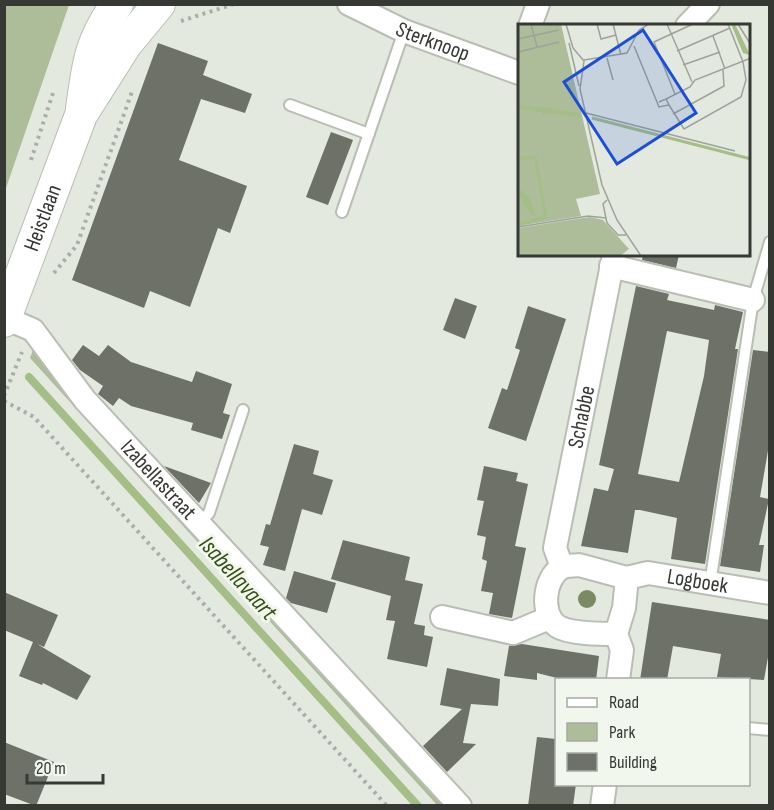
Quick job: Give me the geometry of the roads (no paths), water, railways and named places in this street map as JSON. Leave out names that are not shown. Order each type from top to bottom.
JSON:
[{"type":"main road","name":"Heistlaan","points":[[14,322],[81,115],[90,53],[103,24],[117,4]]},
{"type":"main road","name":"Heistlaan","points":[[81,115],[126,44],[166,14]]},
{"type":"street","name":"Sterknoop","points":[[349,4],[404,31],[517,66]]},
{"type":"street","points":[[531,24],[538,4]]},
{"type":"street","points":[[689,24],[708,4]]},
{"type":"street","name":"Schabbe","points":[[562,567],[555,548],[613,261],[753,300]]},
{"type":"street","name":"Izabellastraat","points":[[14,322],[60,363],[85,400],[460,806]]},
{"type":"street","points":[[616,634],[597,635],[558,627],[549,618],[545,604],[552,577],[562,567],[579,565],[627,578],[624,608],[616,634],[622,650],[618,678]]},
{"type":"street","name":"Logboek","points":[[627,578],[648,573],[770,593]]},
{"type":"street","points":[[441,617],[513,633],[549,618]]},
{"type":"street","points":[[602,806],[605,786]]},
{"type":"lane","points":[[342,212],[404,31]]},
{"type":"lane","points":[[290,105],[369,134]]},
{"type":"lane","points":[[710,584],[753,300],[770,242]]},
{"type":"lane","points":[[199,523],[210,513],[243,410]]},
{"type":"lane","points":[[750,728],[770,730]]},
{"type":"waterway","name":"Isabellavaart","points":[[29,377],[418,806]]}]
